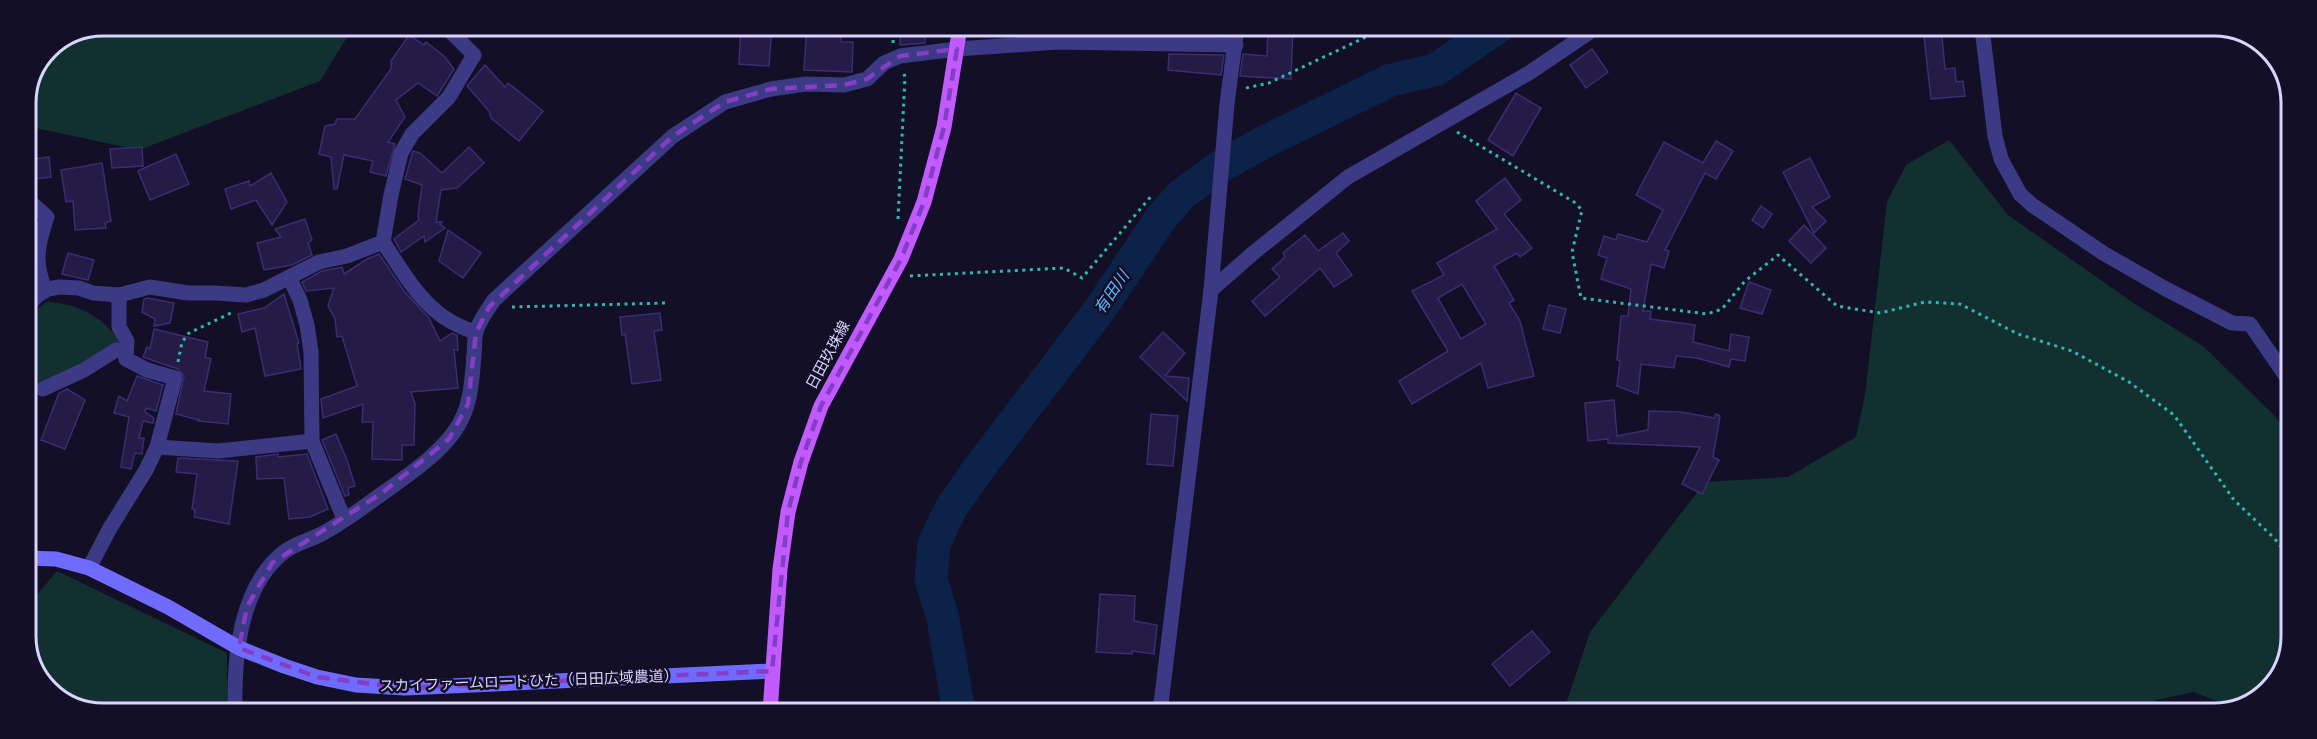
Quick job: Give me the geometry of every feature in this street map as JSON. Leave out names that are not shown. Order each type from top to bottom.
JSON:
[{"type":"main road","name":"日田玖珠線","points":[[770,703],[788,512],[801,462],[821,406],[890,278],[924,202],[944,127],[959,36]]},
{"type":"street","points":[[455,36],[474,55],[448,97],[412,134],[401,153],[383,242],[408,280],[427,303],[448,320],[476,333]]},
{"type":"street","points":[[1161,703],[1211,290],[1228,97],[1236,36]]},
{"type":"street","points":[[1211,290],[1251,254],[1348,177],[1529,74],[1584,36]]},
{"type":"street","points":[[1983,36],[1995,136],[2001,159],[2020,194],[2032,205],[2103,253],[2164,288],[2232,323],[2250,324],[2281,369]]},
{"type":"street","points":[[235,703],[234,681],[247,607],[259,581],[272,563],[286,550],[303,540],[324,533],[417,469],[448,439],[462,422],[468,404],[476,333],[494,300],[673,136],[704,114],[725,102],[771,89],[806,84],[844,85],[867,79],[884,63],[898,57],[957,49],[1058,42],[1236,45]]},
{"type":"street","points":[[36,207],[47,217],[40,238],[37,269],[45,290]]},
{"type":"street","points":[[36,297],[45,290],[59,287],[119,295],[150,287],[188,293],[215,292],[246,295],[264,290],[319,262],[347,256],[383,242]]},
{"type":"street","points":[[289,277],[300,300],[311,352],[312,441],[344,519]]},
{"type":"street","points":[[89,568],[157,447],[175,378],[147,370],[126,358],[127,341],[119,327],[119,295]]},
{"type":"street","points":[[42,389],[84,370],[116,350],[126,351]]},
{"type":"street","points":[[157,447],[218,451],[254,449],[312,441]]},
{"type":"street","name":"スカイファームロードひた（日田広域農道）","points":[[36,558],[56,559],[89,568],[168,607],[239,648],[318,677],[356,685],[405,688],[772,672]]},
{"type":"path","points":[[1228,97],[1269,83],[1368,36]]},
{"type":"path","points":[[898,57],[905,77],[898,220],[907,242]]},
{"type":"path","points":[[1443,123],[1574,202],[1582,210],[1572,252],[1581,298],[1707,314],[1722,309],[1745,281],[1778,255],[1838,306],[1880,313],[1925,302],[1960,304],[2018,334],[2072,351],[2129,382],[2174,416],[2234,500],[2281,546]]},
{"type":"path","points":[[890,278],[1064,268],[1082,278],[1153,194]]},
{"type":"path","points":[[175,378],[182,342],[189,333],[237,310],[246,295]]},
{"type":"path","points":[[489,307],[666,303]]},
{"type":"highlighted area","points":[[957,49],[944,127],[924,202],[901,259],[821,406],[801,462],[788,512],[772,671],[405,688],[317,677],[239,648],[247,607],[272,563],[382,493],[449,439],[468,404],[476,333],[489,307],[673,136],[725,102],[771,89],[844,85],[867,79],[900,56]]},
{"type":"green space","points":[[103,36],[348,36],[320,81],[139,150],[36,128],[37,90],[41,77],[47,66],[66,47],[90,37]]},
{"type":"green space","points":[[1949,140],[2008,215],[2135,304],[2203,346],[2274,415],[2281,425],[2281,636],[2279,654],[2270,673],[2255,689],[2244,696],[2221,702],[2194,692],[2156,700],[2156,703],[1566,703],[1590,632],[1705,482],[1788,477],[1856,437],[1865,395],[1887,202],[1906,165]]},
{"type":"green space","points":[[46,302],[78,308],[98,319],[119,342],[82,366],[36,389],[36,310]]},
{"type":"green space","points":[[57,571],[227,653],[227,703],[103,703],[85,701],[73,696],[53,680],[41,662],[36,641],[36,596]]},
{"type":"building","points":[[410,36],[424,45],[426,42],[444,56],[454,69],[437,96],[418,83],[396,100],[405,117],[388,142],[395,144],[386,176],[370,172],[373,161],[344,155],[337,189],[334,189],[331,157],[319,154],[325,126],[335,124],[337,119],[355,119],[391,69],[391,61]]},
{"type":"building","points":[[740,36],[771,36],[769,66],[739,64]]},
{"type":"building","points":[[806,36],[841,36],[841,42],[853,42],[852,72],[804,70]]},
{"type":"building","points":[[900,36],[925,36],[925,43],[900,45]]},
{"type":"building","points":[[1268,36],[1293,36],[1291,79],[1240,76],[1243,54],[1267,56]]},
{"type":"building","points":[[1942,36],[1945,69],[1955,68],[1956,82],[1963,81],[1965,96],[1931,99],[1924,37]]},
{"type":"building","points":[[1592,49],[1608,72],[1586,88],[1570,65]]},
{"type":"building","points":[[1169,54],[1224,55],[1221,75],[1168,70]]},
{"type":"building","points":[[485,65],[505,87],[508,83],[543,111],[519,141],[491,118],[489,111],[467,86]]},
{"type":"building","points":[[1516,93],[1541,108],[1513,156],[1488,140]]},
{"type":"building","points":[[1716,141],[1733,151],[1716,179],[1705,173],[1665,250],[1669,251],[1664,268],[1651,264],[1643,311],[1651,311],[1650,319],[1695,325],[1693,342],[1729,351],[1731,334],[1749,337],[1745,361],[1731,359],[1729,367],[1697,358],[1676,356],[1674,368],[1641,364],[1638,394],[1617,386],[1621,316],[1628,316],[1631,289],[1601,279],[1607,258],[1598,255],[1604,236],[1616,240],[1618,234],[1647,242],[1663,210],[1636,195],[1664,142],[1703,163]]},
{"type":"building","points":[[142,147],[143,166],[112,168],[110,149]]},
{"type":"building","points":[[469,147],[484,163],[457,188],[441,190],[436,222],[442,222],[440,224],[445,228],[425,242],[424,236],[401,252],[394,239],[419,220],[422,185],[405,179],[413,151],[420,153],[442,173]]},
{"type":"building","points":[[176,154],[189,184],[150,200],[138,171]]},
{"type":"building","points":[[49,157],[51,177],[36,179],[36,159]]},
{"type":"building","points":[[1810,158],[1830,197],[1812,207],[1826,221],[1814,233],[1783,172]]},
{"type":"building","points":[[102,163],[111,221],[105,223],[106,228],[75,230],[73,201],[66,202],[61,170]]},
{"type":"building","points":[[271,173],[287,202],[272,225],[256,200],[231,209],[225,189],[249,181],[250,186]]},
{"type":"building","points":[[1505,178],[1521,200],[1504,214],[1532,248],[1520,257],[1517,253],[1494,266],[1514,300],[1509,303],[1520,321],[1534,376],[1488,388],[1481,363],[1412,404],[1399,381],[1448,351],[1412,291],[1444,275],[1437,263],[1497,229],[1476,201]],"holes":[[[1462,284],[1486,324],[1461,339],[1438,298]]]},
{"type":"building","points":[[1761,206],[1772,214],[1763,228],[1752,220]]},
{"type":"building","points":[[305,219],[312,240],[308,243],[312,255],[292,265],[264,270],[257,243],[281,237],[275,229]]},
{"type":"building","points":[[1804,225],[1826,248],[1811,263],[1789,241]]},
{"type":"building","points":[[448,230],[481,253],[463,278],[439,261]]},
{"type":"building","points":[[1343,233],[1349,241],[1336,253],[1352,275],[1334,287],[1320,268],[1265,316],[1252,301],[1280,277],[1272,269],[1285,257],[1283,253],[1305,235],[1318,251]]},
{"type":"building","points":[[68,253],[94,260],[88,280],[62,274]]},
{"type":"building","points":[[379,254],[404,291],[429,318],[440,341],[452,333],[457,335],[458,350],[454,350],[458,388],[411,392],[415,404],[414,445],[402,445],[402,460],[372,459],[373,422],[362,422],[363,404],[323,418],[321,399],[357,386],[342,336],[337,337],[335,319],[328,306],[334,288],[306,291],[302,282],[322,271],[342,267],[344,274]]},
{"type":"building","points":[[1749,282],[1771,290],[1762,314],[1740,308]]},
{"type":"building","points":[[284,294],[299,343],[297,344],[301,369],[265,376],[255,328],[242,332],[238,314],[264,308]]},
{"type":"building","points":[[144,299],[174,303],[170,323],[154,326],[155,319],[142,312]]},
{"type":"building","points":[[1549,305],[1566,309],[1560,333],[1543,329]]},
{"type":"building","points":[[660,313],[662,330],[654,331],[661,380],[632,384],[625,334],[622,335],[620,317]]},
{"type":"building","points":[[154,329],[208,342],[205,357],[211,359],[204,391],[231,394],[228,424],[198,421],[176,414],[184,376],[178,369],[143,357],[147,347],[150,349]]},
{"type":"building","points":[[1163,332],[1185,353],[1165,376],[1189,378],[1187,401],[1140,357]]},
{"type":"building","points":[[137,376],[163,385],[156,411],[146,408],[145,412],[154,418],[153,423],[143,421],[139,438],[144,438],[142,454],[135,453],[131,469],[121,467],[129,417],[114,413],[119,396],[127,401]]},
{"type":"building","points":[[67,389],[85,400],[65,449],[41,440],[59,393]]},
{"type":"building","points":[[1614,400],[1617,436],[1648,430],[1649,411],[1681,412],[1714,418],[1716,414],[1720,416],[1713,457],[1719,460],[1702,494],[1682,484],[1700,447],[1608,443],[1608,439],[1588,441],[1585,403]]},
{"type":"building","points":[[1151,414],[1178,416],[1173,466],[1147,464]]},
{"type":"building","points":[[336,434],[355,486],[348,488],[349,495],[345,496],[322,440]]},
{"type":"building","points":[[278,454],[278,457],[307,454],[328,509],[310,517],[289,519],[284,478],[257,479],[256,457]]},
{"type":"building","points":[[178,458],[238,461],[229,524],[194,517],[195,510],[192,509],[197,474],[176,472]]},
{"type":"building","points":[[1100,594],[1135,596],[1134,621],[1157,625],[1154,654],[1132,651],[1132,654],[1096,652]]},
{"type":"building","points":[[1532,631],[1550,652],[1510,686],[1492,664]]},
{"type":"waterway","name":"有田川","points":[[957,703],[943,619],[931,579],[934,544],[951,508],[1098,312],[1161,218],[1181,195],[1221,166],[1266,141],[1391,80],[1435,70],[1485,36]]}]
